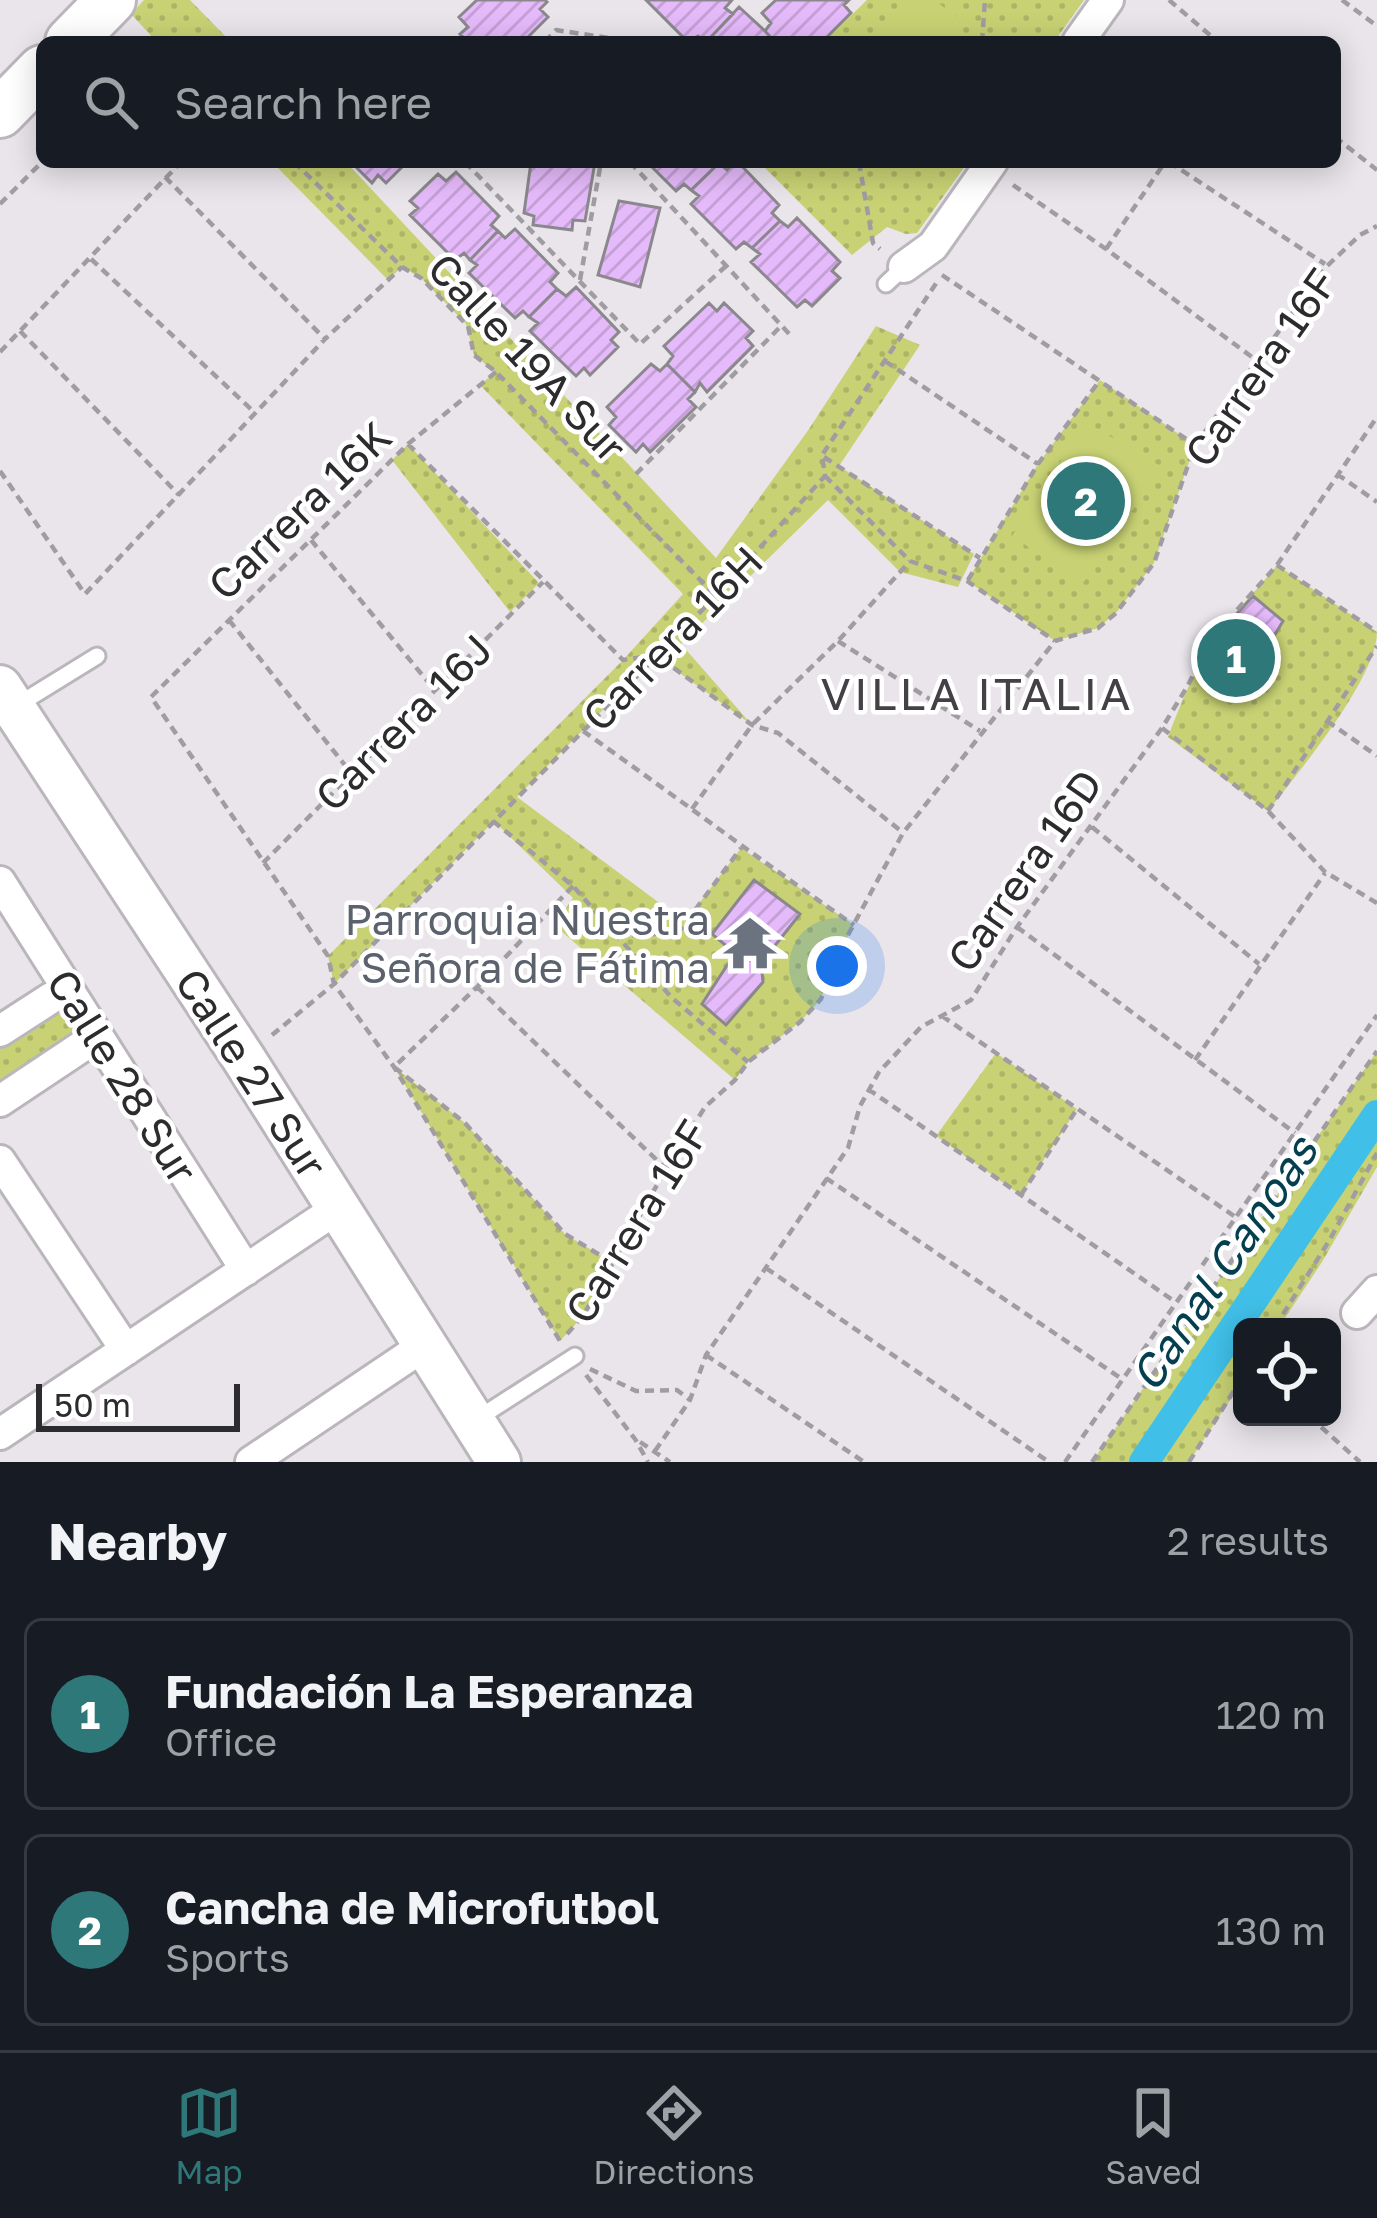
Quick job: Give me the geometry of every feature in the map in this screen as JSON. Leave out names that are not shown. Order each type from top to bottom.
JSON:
[{"type":"main road","points":[[76,36],[111,0]]},
{"type":"main road","points":[[0,113],[36,76]]},
{"type":"street","points":[[1082,36],[1108,0]]},
{"type":"street","points":[[895,276],[1006,172]]},
{"type":"street","name":"Calle 27 Sur","points":[[6,697],[244,1059],[499,1462]]},
{"type":"street","name":"Calle 28 Sur","points":[[0,882],[246,1270]]},
{"type":"street","points":[[0,1031],[51,998]]},
{"type":"street","points":[[0,1102],[84,1045]]},
{"type":"street","points":[[0,1161],[126,1350]]},
{"type":"street","points":[[0,1434],[338,1208]]},
{"type":"street","points":[[251,1462],[425,1345]]},
{"type":"lane","points":[[6,697],[97,656]]},
{"type":"lane","points":[[473,1421],[577,1360]]},
{"type":"path","points":[[982,36],[985,0]]},
{"type":"path","points":[[1169,0],[1211,36]]},
{"type":"path","points":[[1342,0],[1377,26]]},
{"type":"path","points":[[550,36],[556,30],[596,36]]},
{"type":"path","points":[[1341,141],[1377,170]]},
{"type":"path","points":[[0,204],[36,168]]},
{"type":"path","points":[[0,352],[175,168]]},
{"type":"path","name":"Calle 19A Sur","points":[[300,168],[466,324],[474,355],[716,596]]},
{"type":"path","points":[[471,168],[640,344],[727,266]]},
{"type":"path","points":[[580,282],[601,168]]},
{"type":"path","points":[[636,168],[794,338]]},
{"type":"path","points":[[860,168],[873,243],[895,276]]},
{"type":"path","points":[[1106,249],[1163,168]]},
{"type":"path","points":[[1176,168],[1327,266]]},
{"type":"path","points":[[1006,172],[1256,360]]},
{"type":"path","points":[[165,177],[325,339]]},
{"type":"path","name":"Carrera 16F","points":[[394,1067],[560,1341],[584,1316],[705,1107],[821,998],[834,961],[904,832],[1055,641],[1098,628],[1116,613],[1154,562],[1195,445],[1327,266],[1377,226]]},
{"type":"path","points":[[91,259],[255,413]]},
{"type":"path","points":[[0,472],[85,594],[325,339],[402,267]]},
{"type":"path","points":[[1055,641],[967,581],[910,561],[825,476],[822,455],[942,275],[1195,445]]},
{"type":"path","points":[[636,474],[782,325]]},
{"type":"path","points":[[20,331],[180,496]]},
{"type":"path","points":[[885,361],[1038,464]]},
{"type":"path","name":"Carrera 16K","points":[[263,863],[151,697],[408,444],[496,372]]},
{"type":"path","points":[[967,581],[1038,464],[1100,380]]},
{"type":"path","name":"Carrera 16D","points":[[655,1451],[690,1400],[706,1354],[848,1148],[868,1089],[879,1072],[921,1027],[970,1000],[1017,927],[1162,728],[1212,638],[1277,565],[1377,417]]},
{"type":"path","points":[[408,444],[622,661],[656,656],[752,725],[778,733],[904,832]]},
{"type":"path","points":[[822,455],[980,558]]},
{"type":"path","points":[[1336,474],[1377,502]]},
{"type":"path","name":"Carrera 16H","points":[[244,1059],[334,984],[716,596],[825,476]]},
{"type":"path","points":[[311,540],[434,689]]},
{"type":"path","points":[[692,809],[752,725],[910,561]]},
{"type":"path","points":[[1277,565],[1377,632]]},
{"type":"path","name":"Carrera 16J","points":[[263,863],[544,582]]},
{"type":"path","points":[[229,620],[352,774]]},
{"type":"path","points":[[838,640],[981,732]]},
{"type":"path","points":[[1268,811],[1377,646]]},
{"type":"path","points":[[1327,721],[1377,756]]},
{"type":"path","points":[[1162,728],[1268,811],[1325,872],[1377,904]]},
{"type":"path","points":[[583,731],[854,925]]},
{"type":"path","points":[[493,820],[573,886],[672,998],[748,1062]]},
{"type":"path","points":[[1090,825],[1259,964]]},
{"type":"path","points":[[617,936],[678,933],[741,848]]},
{"type":"path","points":[[263,863],[328,956],[334,984],[394,1067],[465,1123],[565,1234],[613,1263]]},
{"type":"path","points":[[1195,1060],[1325,872]]},
{"type":"path","points":[[394,1067],[573,886]]},
{"type":"path","points":[[1017,927],[1295,1132]]},
{"type":"path","points":[[477,987],[666,1169]]},
{"type":"path","points":[[942,1016],[1235,1217]]},
{"type":"path","points":[[1064,1462],[1377,1016]]},
{"type":"path","points":[[1092,1462],[1377,1051]]},
{"type":"path","points":[[868,1089],[1176,1302]]},
{"type":"path","points":[[1022,1195],[1077,1109]]},
{"type":"path","points":[[1281,1318],[1377,1153]]},
{"type":"path","points":[[826,1178],[1121,1378]]},
{"type":"path","points":[[766,1268],[1048,1462]]},
{"type":"path","points":[[706,1354],[864,1462]]},
{"type":"path","points":[[577,1360],[636,1391],[677,1390],[690,1400]]},
{"type":"path","points":[[577,1360],[648,1462]]},
{"type":"path","points":[[1189,1462],[1233,1392]]},
{"type":"path","points":[[1320,1426],[1360,1462]]},
{"type":"path","points":[[635,1439],[670,1462]]},
{"type":"green space","points":[[144,0],[190,0],[225,36],[151,36],[131,14]]},
{"type":"green space","points":[[867,0],[1084,0],[1058,36],[830,36]]},
{"type":"green space","points":[[903,0],[934,0],[961,20],[949,36],[876,36]]},
{"type":"green space","points":[[278,168],[352,168],[716,558],[876,326],[920,345],[839,466],[974,554],[958,587],[900,572],[828,500],[681,644],[752,725],[656,656],[517,797],[685,922],[741,848],[854,925],[834,961],[821,999],[800,1022],[748,1062],[735,1080],[554,925],[573,898],[494,821],[334,984],[328,956],[683,594],[480,385],[495,372],[474,355],[466,324],[421,278],[402,267],[388,280]]},
{"type":"green space","points":[[765,168],[964,168],[917,233],[887,227],[852,255]]},
{"type":"green space","points":[[1100,380],[1195,445],[1154,563],[1116,613],[1098,628],[1055,641],[967,581],[1038,464]]},
{"type":"green space","points":[[1086,422],[1162,467],[1083,583],[1012,536]]},
{"type":"green space","points":[[408,444],[539,583],[510,612],[392,460]]},
{"type":"green space","points":[[1277,565],[1377,632],[1374,651],[1350,699],[1268,811],[1168,737],[1208,651]]},
{"type":"green space","points":[[58,1001],[83,1039],[0,1094],[0,1040]]},
{"type":"green space","points":[[1377,1051],[1377,1167],[1285,1318],[1233,1318],[1233,1396],[1189,1462],[1092,1462]]},
{"type":"green space","points":[[996,1053],[1077,1109],[1021,1195],[936,1136]]},
{"type":"green space","points":[[394,1067],[465,1123],[565,1234],[613,1263],[583,1316],[560,1341]]},
{"type":"building","points":[[477,0],[547,2],[540,9],[548,17],[529,36],[462,36],[468,27],[459,17]]},
{"type":"building","points":[[646,0],[732,0],[725,8],[733,14],[712,36],[682,36]]},
{"type":"building","points":[[776,0],[849,0],[844,5],[851,13],[828,36],[770,36],[765,31],[771,23],[762,13]]},
{"type":"building","points":[[739,7],[770,36],[712,36]]},
{"type":"building","points":[[357,168],[401,168],[386,183],[378,175],[372,183]]},
{"type":"building","points":[[530,168],[594,168],[585,221],[573,220],[572,230],[533,225],[534,216],[524,213]]},
{"type":"building","points":[[653,168],[714,168],[691,190],[684,184],[676,191]]},
{"type":"building","points":[[714,168],[744,168],[779,205],[772,213],[780,221],[752,248],[744,242],[736,249],[691,204],[699,196],[691,190]]},
{"type":"building","points":[[456,172],[499,216],[491,225],[498,231],[470,260],[464,253],[455,260],[410,215],[418,208],[410,201],[438,174],[446,181]]},
{"type":"building","points":[[619,201],[660,208],[640,287],[598,275]]},
{"type":"building","points":[[797,218],[840,262],[832,271],[840,278],[812,306],[805,300],[797,307],[751,262],[760,254],[752,248],[780,221],[788,227]]},
{"type":"building","points":[[515,229],[558,273],[550,282],[557,289],[529,317],[523,311],[515,318],[469,273],[477,265],[470,260],[498,231],[505,238]]},
{"type":"building","points":[[576,287],[619,332],[611,340],[618,347],[590,375],[584,368],[576,376],[530,331],[538,323],[529,317],[557,289],[566,296]]},
{"type":"building","points":[[709,303],[717,311],[724,303],[753,331],[746,338],[753,346],[707,392],[700,383],[695,392],[667,364],[673,356],[664,346]]},
{"type":"building","points":[[651,364],[660,371],[667,364],[695,392],[688,399],[696,407],[650,452],[643,444],[636,452],[609,425],[616,417],[607,407]]},
{"type":"building","points":[[1253,596],[1283,621],[1239,695],[1211,677],[1213,640]]},
{"type":"building","name":"Parroquia Nuestra Señora de Fátima","points":[[754,880],[800,914],[761,963],[763,982],[726,1025],[702,1004],[735,953],[712,934]]},
{"type":"waterway","name":"Canal Canoas","points":[[1144,1462],[1377,1115]]},
{"type":"place","name":"Cancha de Microfutbol","points":[[1086,501]]},
{"type":"place","name":"Fundación La Esperanza","points":[[1236,658]]},
{"type":"place","name":"Parroquia Nuestra Señora de Fátima","points":[[750,943]]},
{"type":"district","name":"VILLA ITALIA","points":[[977,693]]}]
